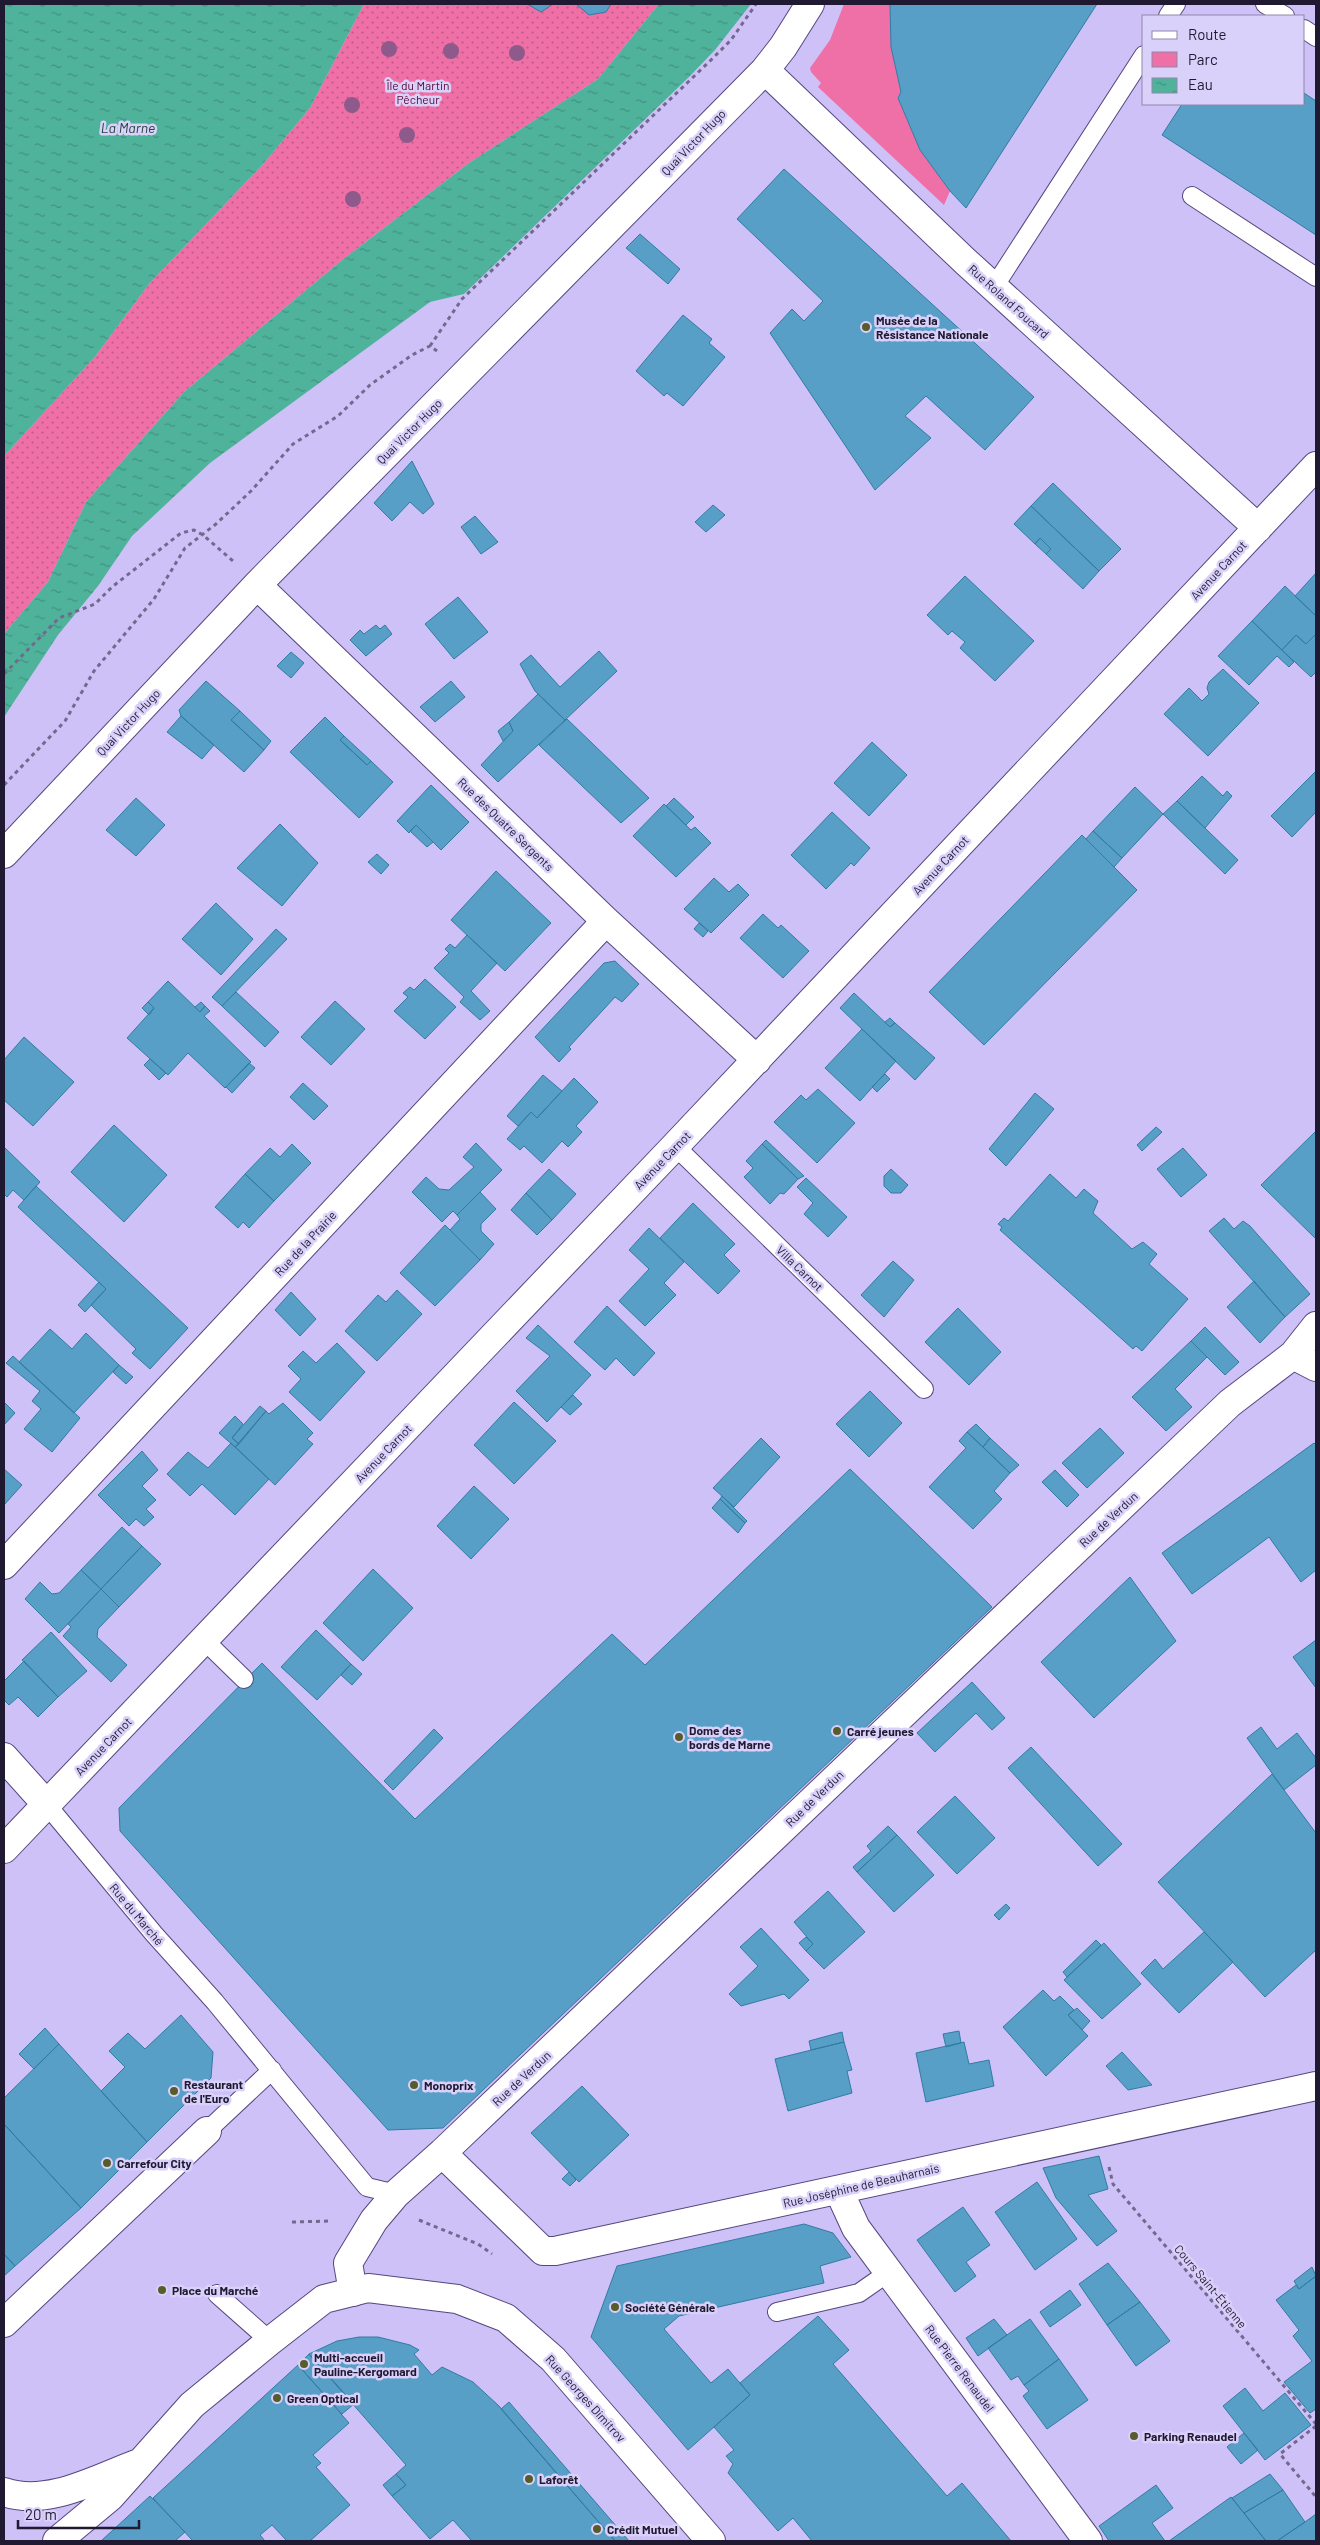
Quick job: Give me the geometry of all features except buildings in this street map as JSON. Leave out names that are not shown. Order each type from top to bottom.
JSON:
[{"type":"street","name":"Quai Victor Hugo","points":[[4,854],[257,585],[765,70],[783,47],[810,4]]},
{"type":"street","name":"Rue Roland Foucard","points":[[765,70],[994,288],[1258,528]]},
{"type":"street","name":"Avenue Carnot","points":[[4,1850],[675,1146],[1316,466]]},
{"type":"street","name":"Rue des Quatre Sergents","points":[[257,585],[606,921],[756,1060]]},
{"type":"street","name":"Rue de la Prairie","points":[[4,1565],[606,921]]},
{"type":"street","name":"Rue de Verdun","points":[[353,2292],[348,2264],[374,2220],[396,2194],[442,2154],[1230,1403],[1305,1361],[1316,1326]]},
{"type":"street","name":"Rue du Marché","points":[[4,1757],[47,1805]]},
{"type":"street","name":"Rue Joséphine de Beauharnais","points":[[442,2154],[543,2251],[578,2248],[1316,2086]]},
{"type":"street","points":[[4,2323],[208,2131]]},
{"type":"street","name":"Rue Pierre Renaudel","points":[[839,2191],[856,2228],[1061,2490],[1088,2541]]},
{"type":"street","name":"Rue Georges Dimitrov","points":[[270,2341],[324,2299],[368,2288],[457,2299],[506,2318],[553,2359],[711,2541]]},
{"type":"street","points":[[57,2541],[110,2497],[192,2406],[270,2341]]},
{"type":"street","points":[[4,2492],[41,2496],[73,2488],[140,2462]]},
{"type":"lane","points":[[1169,15],[1176,4]]},
{"type":"lane","points":[[1265,4],[1282,15]]},
{"type":"lane","points":[[1305,29],[1316,36]]},
{"type":"lane","points":[[994,288],[1142,58]]},
{"type":"lane","points":[[1192,196],[1316,276]]},
{"type":"lane","name":"Villa Carnot","points":[[675,1146],[924,1389]]},
{"type":"lane","points":[[212,1632],[244,1679]]},
{"type":"lane","name":"Rue du Marché","points":[[47,1805],[154,1934],[272,2070],[367,2187],[396,2194]]},
{"type":"lane","points":[[208,2131],[272,2070]]},
{"type":"lane","points":[[777,2312],[858,2293],[889,2272]]},
{"type":"lane","points":[[217,2294],[270,2341]]},
{"type":"path","points":[[4,785],[57,730],[94,670],[154,599],[185,548],[250,491],[293,444],[338,416],[370,385],[412,355],[430,346],[462,299],[731,40],[756,4]]},
{"type":"path","points":[[430,346],[438,352]]},
{"type":"path","points":[[4,674],[59,618],[95,604],[112,587],[181,533],[194,530],[203,534],[235,563]]},
{"type":"path","name":"Cours Saint-Étienne","points":[[1107,2160],[1113,2184],[1316,2425],[1280,2454],[1316,2497]]},
{"type":"path","points":[[292,2222],[374,2220],[407,2216],[478,2244],[494,2255]]},
{"type":"green space","name":"Île du Martin Pêcheur","points":[[364,4],[659,4],[598,79],[469,163],[341,261],[184,392],[86,502],[48,582],[4,634],[4,456],[94,358],[149,284],[265,162],[310,108]]},
{"type":"green space","points":[[844,4],[890,4],[891,47],[901,92],[898,98],[920,150],[950,191],[944,205],[818,87],[821,83],[811,72],[810,68],[830,40]]},
{"type":"water","name":"La Marne","points":[[4,4],[364,4],[310,108],[265,162],[149,284],[94,358],[4,456]]},
{"type":"water","points":[[659,4],[751,4],[715,50],[689,77],[464,294],[430,302],[210,463],[132,536],[98,586],[58,635],[4,717],[4,634],[48,582],[86,502],[184,392],[341,261],[469,163],[598,79]]},
{"type":"place","name":"Musée de la Résistance Nationale","points":[[866,327]]},
{"type":"place","name":"Carré jeunes","points":[[837,1731]]},
{"type":"place","name":"Dome des bords de Marne","points":[[679,1737]]},
{"type":"place","name":"Monoprix","points":[[414,2085]]},
{"type":"place","name":"Restaurant de l'Euro","points":[[174,2091]]},
{"type":"place","name":"Carrefour City","points":[[107,2163]]},
{"type":"place","name":"Place du Marché","points":[[162,2290]]},
{"type":"place","name":"Société Générale","points":[[615,2307]]},
{"type":"place","name":"Multi-accueil Pauline-Kergomard","points":[[304,2364]]},
{"type":"place","name":"Green Optical","points":[[277,2398]]},
{"type":"place","name":"Parking Renaudel","points":[[1134,2436]]},
{"type":"place","name":"Laforêt","points":[[529,2479]]},
{"type":"place","name":"Crédit Mutuel","points":[[597,2529]]}]
